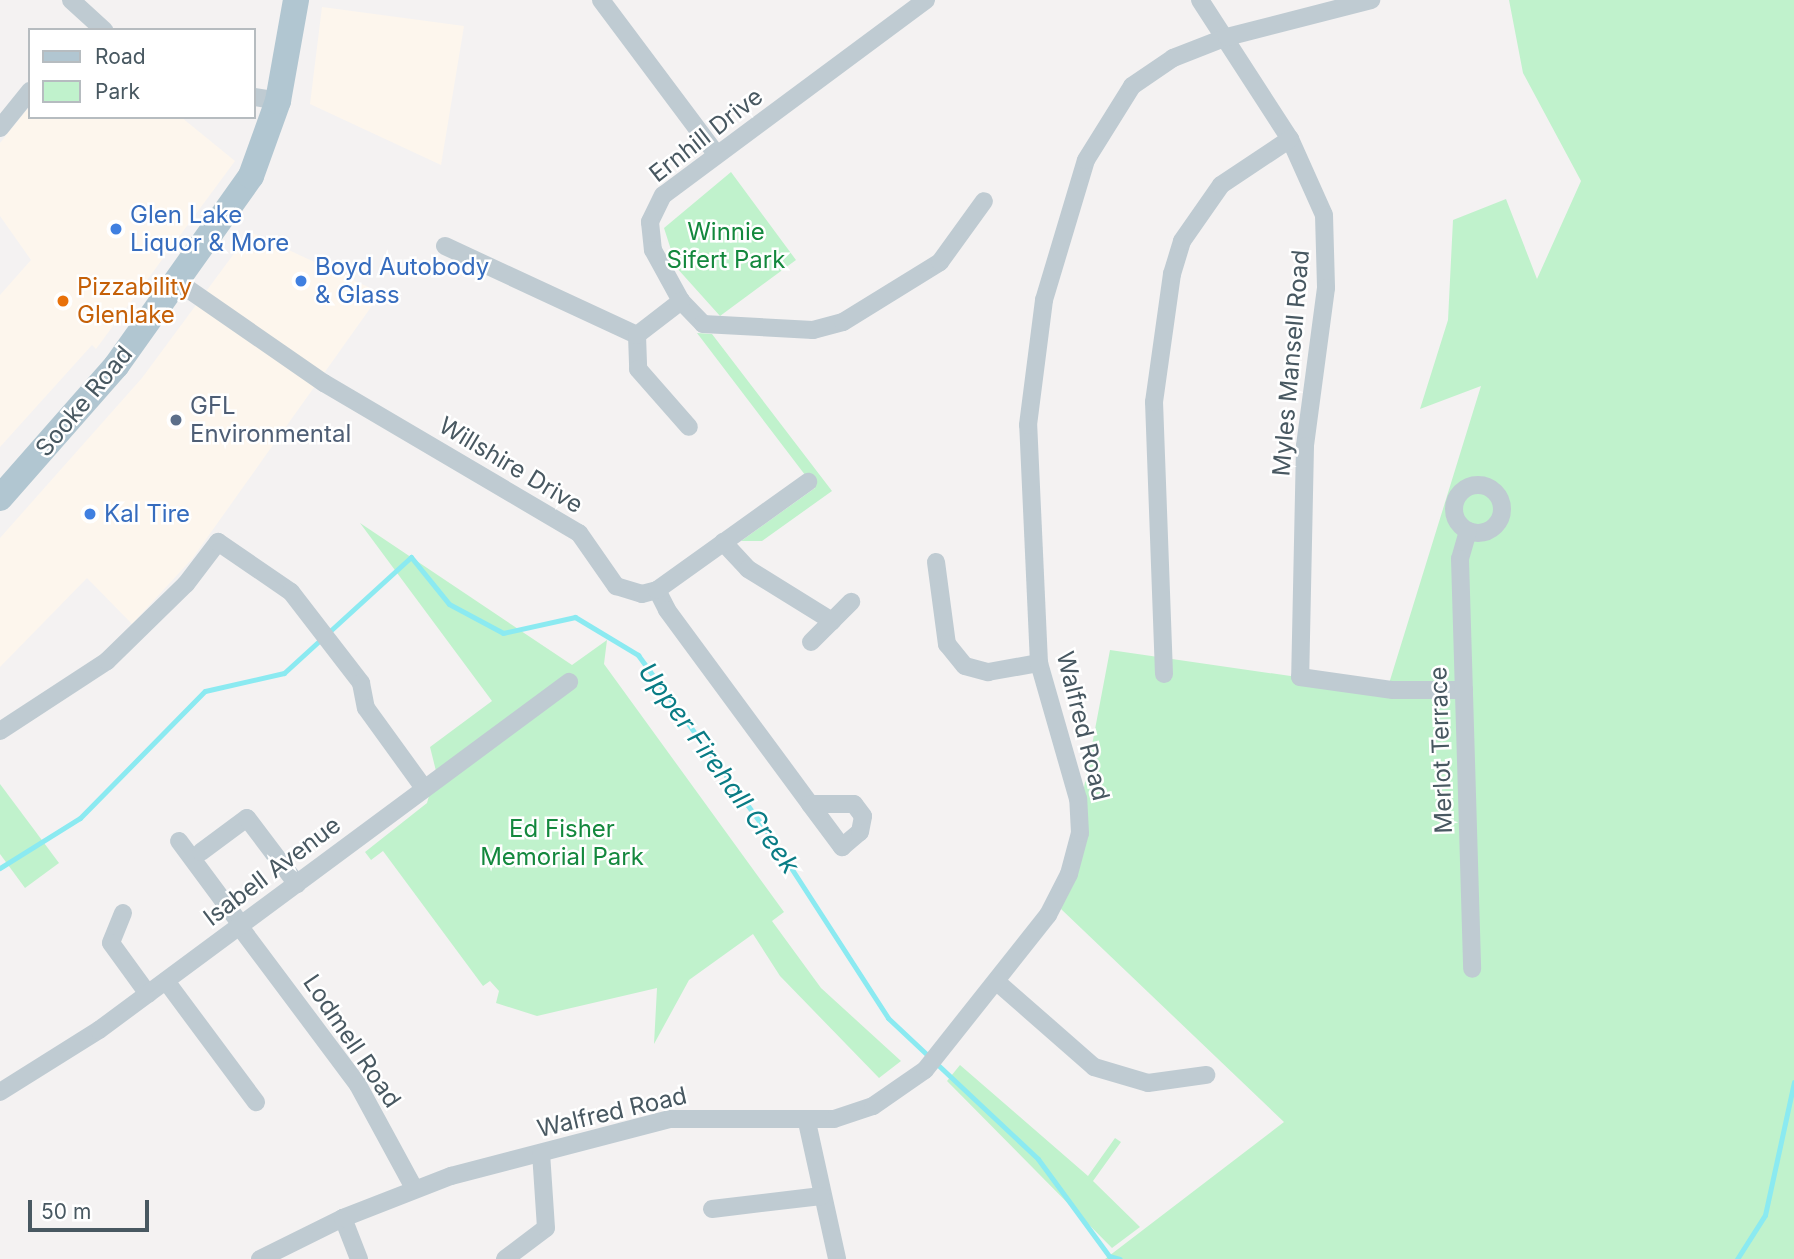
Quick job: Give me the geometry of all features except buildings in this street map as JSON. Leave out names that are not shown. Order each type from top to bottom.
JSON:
[{"type":"main road","name":"Sooke Road","points":[[0,498],[116,366],[251,176],[266,99],[296,0]]},
{"type":"street","points":[[71,0],[84,24]]},
{"type":"street","points":[[601,0],[716,154]]},
{"type":"street","name":"Ernhill Drive","points":[[926,0],[663,195],[650,222],[653,250],[692,317],[713,328],[829,328],[940,262],[984,201]]},
{"type":"street","name":"Myles Mansell Road","points":[[1200,0],[1227,37],[1313,181],[1328,252],[1307,412],[1300,677],[1393,690],[1464,690]]},
{"type":"street","name":"Walfred Road","points":[[260,1259],[343,1218],[414,1188],[541,1153],[670,1119],[807,1122],[851,1115],[906,1086],[997,982],[1048,915],[1069,874],[1080,833],[1078,800],[1040,663],[1028,425],[1035,346],[1056,253],[1086,160],[1116,107],[1153,70],[1227,37],[1371,0]]},
{"type":"street","points":[[0,128],[28,93]]},
{"type":"street","points":[[1164,674],[1154,402],[1172,274],[1182,241],[1221,185],[1290,139]]},
{"type":"street","points":[[445,246],[637,335]]},
{"type":"street","name":"Willshire Drive","points":[[178,282],[324,383],[579,533],[616,586],[642,594],[657,590]]},
{"type":"street","points":[[637,335],[681,301]]},
{"type":"street","points":[[637,335],[638,369],[689,427]]},
{"type":"street","points":[[808,482],[657,590],[810,804]]},
{"type":"street","name":"Merlot Terrace","points":[[1468,531],[1460,559],[1472,969]]},
{"type":"street","points":[[0,731],[107,661],[186,584],[218,542],[291,592],[361,683],[366,708],[424,788]]},
{"type":"street","points":[[723,542],[748,569],[832,621]]},
{"type":"street","points":[[936,562],[947,644],[965,666],[988,672],[1040,663]]},
{"type":"street","points":[[811,642],[851,602]]},
{"type":"street","name":"Isabell Avenue","points":[[0,1092],[148,995],[569,682]]},
{"type":"street","points":[[201,852],[247,818],[297,884]]},
{"type":"street","name":"Lodmell Road","points":[[178,841],[358,1085],[414,1188]]},
{"type":"street","points":[[123,913],[111,943],[148,995]]},
{"type":"street","points":[[166,981],[256,1102]]},
{"type":"street","points":[[997,982],[1094,1067],[1148,1083],[1206,1075]]},
{"type":"street","points":[[807,1122],[821,1196],[837,1259]]},
{"type":"street","points":[[505,1259],[546,1228],[541,1153]]},
{"type":"street","points":[[712,1209],[821,1196]]},
{"type":"street","points":[[343,1218],[359,1259]]},
{"type":"shaded area","points":[[322,7],[464,26],[441,165],[310,104]]},
{"type":"shaded area","points":[[28,108],[28,119],[183,119],[235,161],[96,349],[92,345],[0,447],[0,295],[31,260],[0,216],[0,143]]},
{"type":"shaded area","points":[[250,232],[381,293],[192,559],[132,624],[87,578],[0,667],[0,538],[142,378]]},
{"type":"green space","points":[[1509,0],[1794,0],[1794,1259],[1105,1259],[1284,1122],[1061,909],[1110,650],[1387,690],[1481,386],[1420,409],[1448,320],[1453,220],[1506,199],[1537,279],[1581,181],[1523,73]]},
{"type":"green space","name":"Winnie Sifert Park","points":[[731,172],[796,260],[720,316],[667,257],[672,253],[664,228]]},
{"type":"green space","points":[[697,333],[712,334],[832,491],[762,541],[741,541],[815,488]]},
{"type":"green space","name":"Ed Fisher Memorial Park","points":[[360,523],[572,665],[607,640],[604,664],[784,912],[772,921],[821,988],[901,1061],[879,1078],[780,976],[753,934],[689,980],[654,1044],[657,988],[537,1016],[496,1003],[499,991],[490,981],[483,986],[383,851],[371,860],[365,852],[427,803],[436,771],[430,747],[492,701]]},
{"type":"green space","points":[[0,784],[59,863],[25,888],[0,854]]},
{"type":"green space","points":[[960,1065],[1088,1176],[1115,1138],[1121,1142],[1093,1181],[1140,1227],[1112,1248],[947,1081]]},
{"type":"waterway","name":"Upper Firehall Creek","points":[[0,868],[80,818],[205,691],[284,673],[411,557],[449,604],[503,633],[575,617],[638,655],[773,840],[888,1018],[1038,1159],[1109,1256],[1120,1259]]},
{"type":"waterway","name":"Upper Firehall Creek","points":[[1737,1259],[1765,1215],[1794,1082]]},
{"type":"place","name":"Glen Lake Liquor & More","points":[[116,229]]},
{"type":"place","name":"Boyd Autobody & Glass","points":[[301,281]]},
{"type":"place","name":"Pizzability Glenlake","points":[[63,301]]},
{"type":"place","name":"GFL Environmental","points":[[176,420]]},
{"type":"place","name":"Kal Tire","points":[[90,514]]}]
